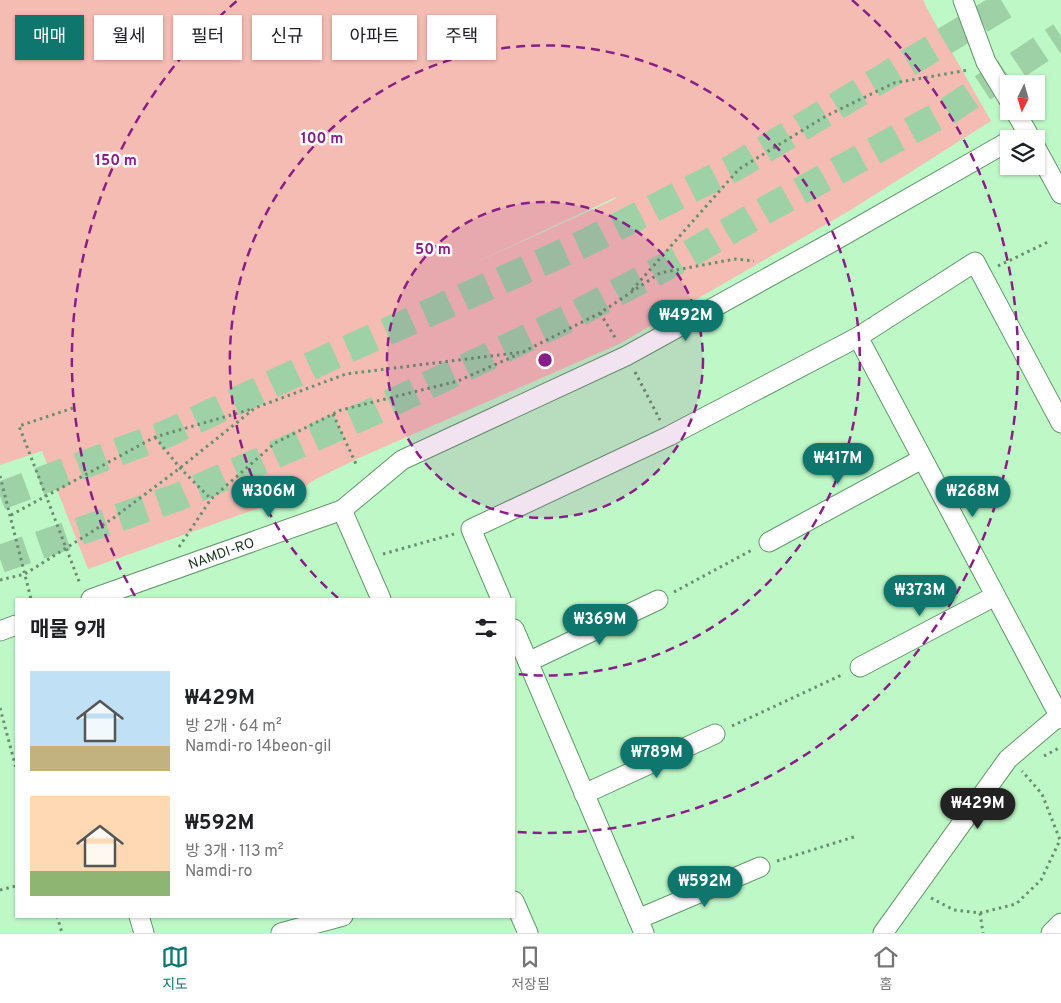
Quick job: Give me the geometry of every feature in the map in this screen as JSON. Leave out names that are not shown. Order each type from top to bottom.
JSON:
[{"type":"street","points":[[962,0],[986,62],[1000,85]]},
{"type":"street","points":[[381,598],[342,510],[402,460],[626,356],[1000,146]]},
{"type":"street","points":[[1045,165],[1061,194]]},
{"type":"street","points":[[501,598],[471,529],[669,436],[858,337],[976,262],[1061,423]]},
{"type":"street","points":[[858,337],[1060,716],[1008,759],[883,933]]},
{"type":"street","points":[[769,542],[922,459]]},
{"type":"street","name":"NAMDI-RO","points":[[87,595],[160,574],[342,510]]},
{"type":"street","points":[[860,667],[995,596]]},
{"type":"street","points":[[528,662],[658,600]]},
{"type":"street","points":[[0,631],[15,625]]},
{"type":"street","points":[[515,631],[641,926],[760,867]]},
{"type":"street","points":[[584,794],[715,734]]},
{"type":"street","points":[[515,903],[528,933]]},
{"type":"street","points":[[140,918],[144,933]]},
{"type":"street","points":[[281,933],[336,918]]},
{"type":"street","points":[[1051,933],[1061,923]]},
{"type":"path","points":[[628,294],[739,168],[826,116],[894,83],[969,70]]},
{"type":"path","points":[[982,274],[1048,242]]},
{"type":"path","points":[[160,574],[211,499],[275,443],[332,414],[341,410],[458,381],[523,352],[600,313],[660,273],[736,258],[787,266]]},
{"type":"path","points":[[11,515],[155,437],[255,408],[346,374],[523,352]]},
{"type":"path","points":[[73,408],[19,426],[66,548],[87,595]]},
{"type":"path","points":[[0,580],[25,574],[112,519],[255,408]]},
{"type":"path","points":[[332,414],[356,464]]},
{"type":"path","points":[[155,437],[180,468],[211,499]]},
{"type":"path","points":[[0,476],[1,486],[11,515],[32,598]]},
{"type":"path","points":[[364,559],[471,529]]},
{"type":"path","points":[[658,600],[769,542]]},
{"type":"path","points":[[715,734],[860,667]]},
{"type":"path","points":[[0,708],[15,764]]},
{"type":"path","points":[[915,889],[954,910],[980,912],[1016,904],[1041,880],[1061,840],[1042,794],[1008,759]]},
{"type":"path","points":[[760,867],[857,836]]},
{"type":"path","points":[[0,890],[15,886]]},
{"type":"path","points":[[980,912],[983,933]]},
{"type":"path","points":[[58,918],[62,933]]},
{"type":"shaded area","points":[[0,0],[923,0],[991,121],[849,211],[619,344],[359,458],[316,479],[287,498],[88,569],[42,451],[0,465]],"holes":[[[616,197],[617,197],[611,201],[466,267]]]},
{"type":"tunnel","points":[[0,496],[166,434],[330,357],[585,243],[735,167],[1013,0]]},
{"type":"tunnel","points":[[0,559],[178,497],[368,414],[567,319],[684,257],[769,208],[949,110],[1061,36]]}]
